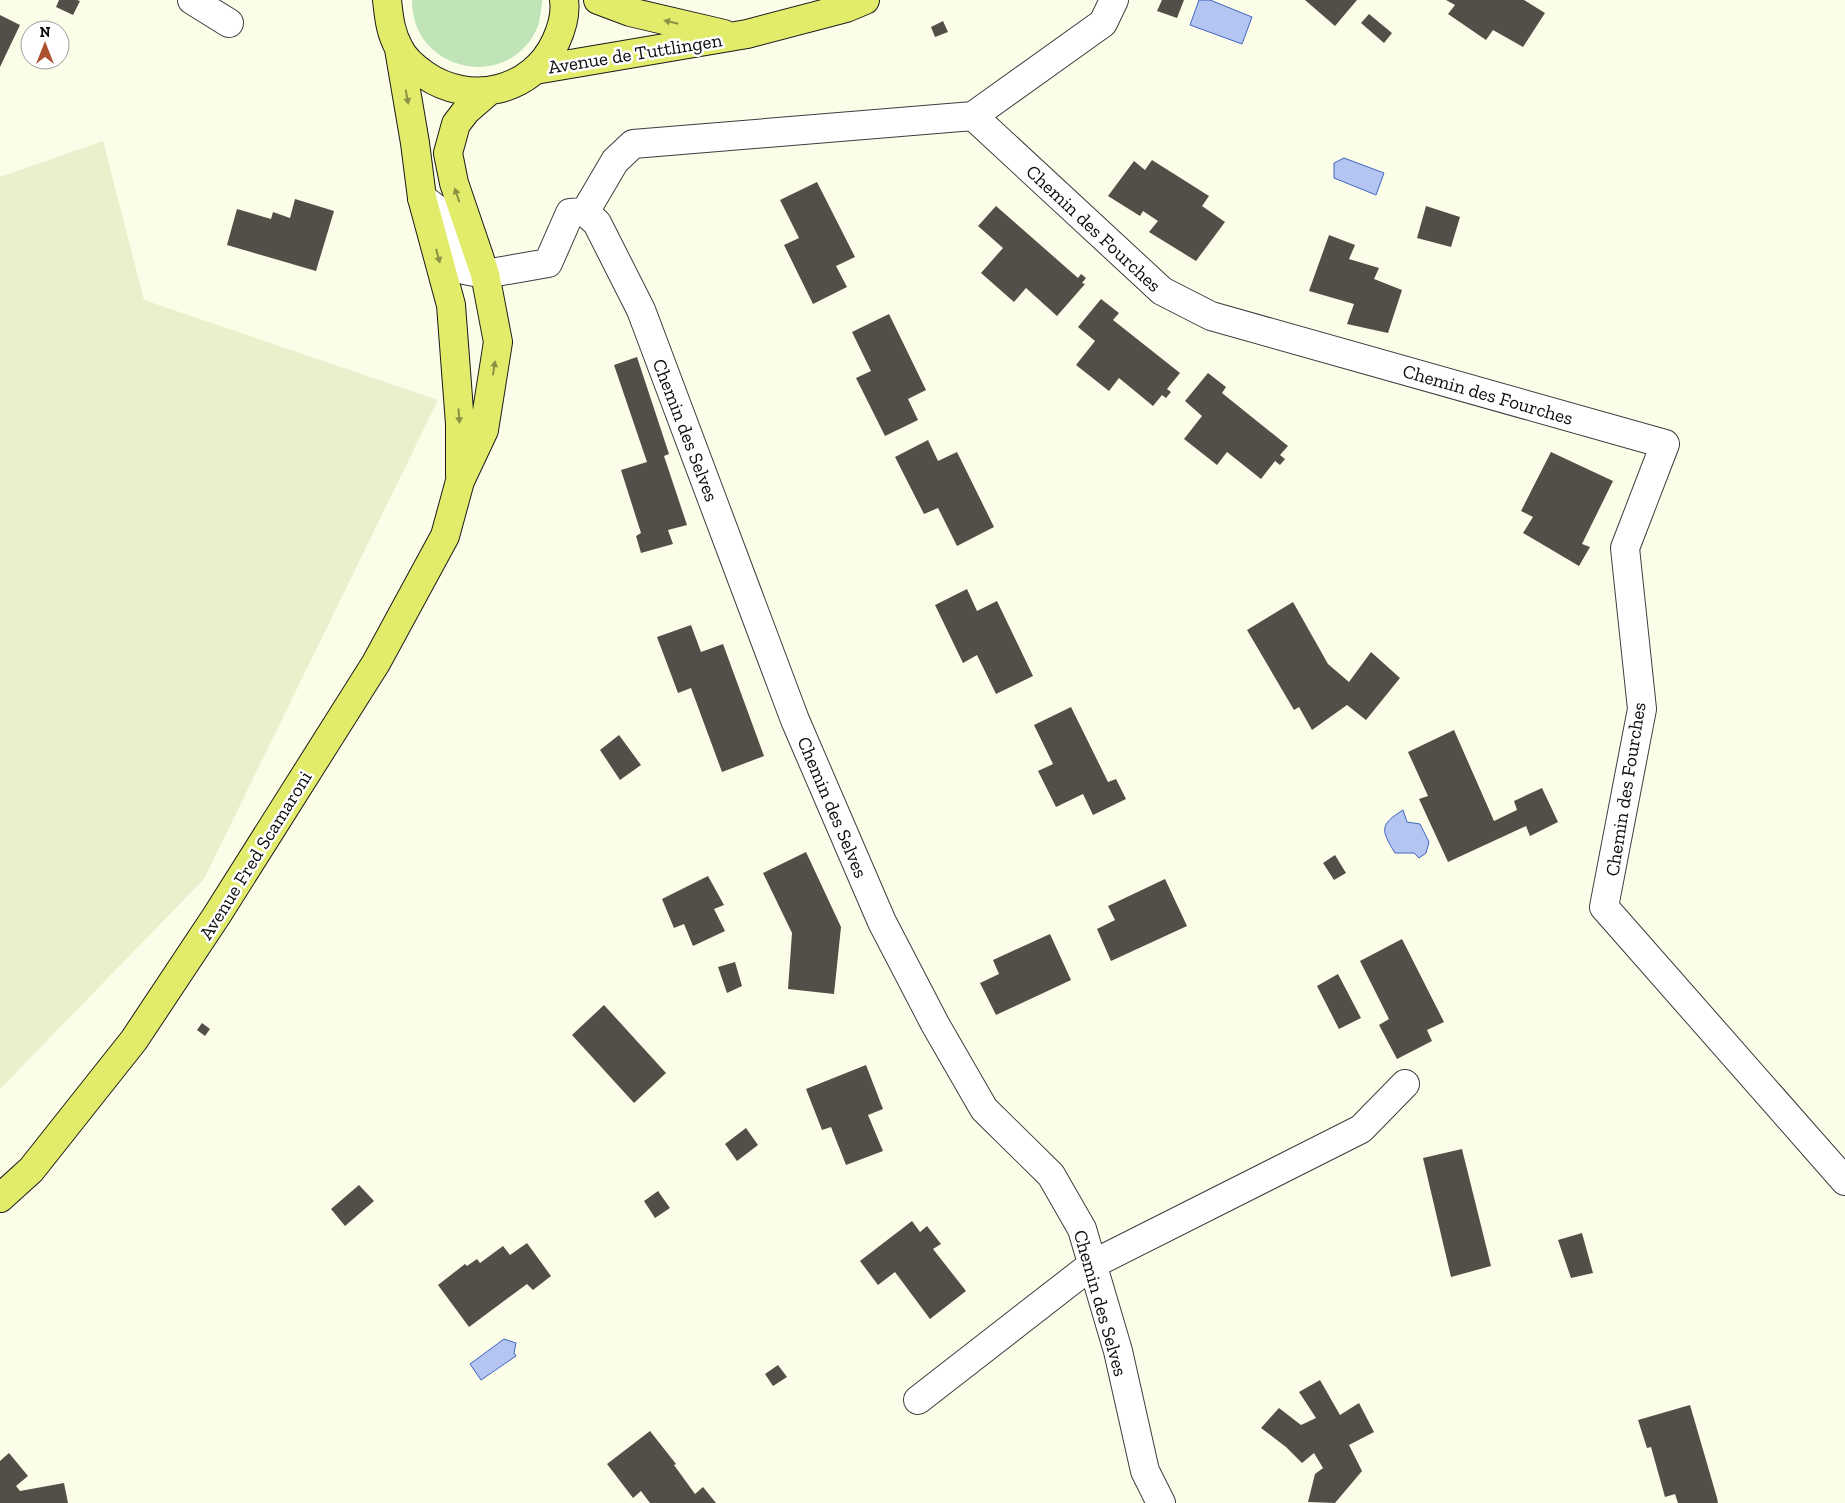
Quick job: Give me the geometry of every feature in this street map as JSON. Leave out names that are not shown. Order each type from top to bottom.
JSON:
[{"type":"main road","points":[[387,0],[390,25],[399,49],[415,69],[437,84],[462,92],[488,92],[513,85],[535,70],[551,52],[561,30],[564,0]]},
{"type":"main road","name":"Avenue de Tuttlingen","points":[[598,0],[630,12],[735,37]]},
{"type":"main road","name":"Avenue de Tuttlingen","points":[[535,70],[769,30],[846,8],[864,0]]},
{"type":"main road","name":"Avenue Fred Scamaroni","points":[[399,49],[422,198],[451,305],[460,424],[460,481]]},
{"type":"main road","name":"Avenue Fred Scamaroni","points":[[0,1198],[31,1170],[134,1040],[218,915],[376,663],[445,536],[460,481],[484,430],[498,342],[485,274],[454,183],[448,153],[456,124],[466,111],[488,92]]},
{"type":"street","points":[[192,0],[229,23]]},
{"type":"street","points":[[422,198],[442,213],[464,270],[485,274],[548,263],[570,214],[586,212],[615,161],[633,144],[973,116],[1103,23],[1114,0]]},
{"type":"street","name":"Chemin des Fourches","points":[[973,116],[1162,292],[1211,316],[1666,444],[1625,548],[1642,709],[1604,907],[1845,1181]]},
{"type":"street","name":"Chemin des Selves","points":[[586,212],[597,223],[640,310],[795,720],[882,922],[984,1109],[1051,1175],[1082,1229],[1118,1351],[1145,1471],[1161,1503]]},
{"type":"street","points":[[918,1400],[1093,1264],[1361,1129],[1405,1084]]},
{"type":"green space","points":[[412,0],[542,0],[542,3],[538,26],[525,47],[507,60],[486,66],[464,66],[444,58],[427,44],[416,25]]},
{"type":"green space","points":[[103,141],[144,300],[438,400],[204,879],[0,1089],[0,177]]},
{"type":"water","points":[[1199,0],[1210,0],[1252,17],[1242,44],[1190,25]]},
{"type":"water","points":[[1344,158],[1384,173],[1376,195],[1334,178],[1334,163]]},
{"type":"water","points":[[1403,810],[1407,822],[1420,824],[1429,842],[1426,853],[1419,858],[1414,853],[1395,853],[1385,833],[1386,824]]},
{"type":"water","points":[[504,1339],[516,1343],[514,1353],[516,1356],[481,1380],[470,1364]]},
{"type":"building","points":[[59,0],[80,1],[73,15],[56,7]]},
{"type":"building","points":[[1162,0],[1184,0],[1177,18],[1157,11]]},
{"type":"building","points":[[1305,0],[1357,0],[1335,26]]},
{"type":"building","points":[[1446,0],[1524,0],[1545,13],[1523,47],[1493,30],[1486,40],[1448,14],[1455,5]]},
{"type":"building","points":[[1369,14],[1392,33],[1384,43],[1361,23]]},
{"type":"building","points":[[0,15],[20,25],[0,67]]},
{"type":"building","points":[[943,21],[948,32],[935,37],[931,27]]},
{"type":"building","points":[[1152,160],[1209,196],[1202,206],[1225,222],[1196,261],[1149,232],[1158,221],[1143,211],[1140,216],[1108,196],[1134,161],[1145,170]]},
{"type":"building","points":[[817,182],[855,257],[836,266],[847,287],[813,304],[784,245],[799,238],[780,200]]},
{"type":"building","points":[[295,199],[334,211],[316,271],[227,245],[237,209],[271,219],[273,212],[290,218]]},
{"type":"building","points":[[996,206],[1078,278],[1081,274],[1086,278],[1082,283],[1085,284],[1057,316],[1026,288],[1014,302],[981,273],[1003,248],[978,226]]},
{"type":"building","points":[[1426,206],[1460,217],[1451,247],[1417,238]]},
{"type":"building","points":[[1329,235],[1355,245],[1349,259],[1379,268],[1374,279],[1402,290],[1388,333],[1347,324],[1354,304],[1309,291]]},
{"type":"building","points":[[1101,299],[1119,313],[1113,320],[1180,373],[1167,389],[1171,392],[1166,398],[1162,395],[1153,406],[1119,378],[1109,391],[1076,365],[1095,341],[1078,327]]},
{"type":"building","points":[[889,314],[926,390],[908,399],[918,420],[885,436],[856,378],[871,371],[852,332]]},
{"type":"building","points":[[637,357],[669,454],[664,456],[687,525],[668,530],[673,544],[641,553],[636,536],[641,533],[621,470],[647,462],[614,365]]},
{"type":"building","points":[[1208,373],[1226,387],[1222,393],[1288,446],[1280,455],[1285,459],[1280,465],[1275,461],[1261,479],[1227,452],[1217,465],[1184,439],[1202,416],[1185,401]]},
{"type":"building","points":[[928,440],[938,461],[957,452],[994,527],[957,546],[938,508],[924,514],[895,457]]},
{"type":"building","points":[[1551,452],[1613,481],[1582,544],[1590,547],[1579,566],[1523,533],[1533,517],[1521,511]]},
{"type":"building","points":[[967,589],[977,611],[997,601],[1033,676],[996,694],[977,655],[963,663],[935,605]]},
{"type":"building","points":[[1293,602],[1328,664],[1349,682],[1371,652],[1400,678],[1366,720],[1347,705],[1312,730],[1299,707],[1294,710],[1247,630]]},
{"type":"building","points":[[691,625],[701,652],[723,644],[764,756],[722,772],[691,688],[678,693],[657,637]]},
{"type":"building","points":[[1071,707],[1108,782],[1116,779],[1126,799],[1093,815],[1083,794],[1056,807],[1038,771],[1053,764],[1034,725]]},
{"type":"building","points":[[1454,730],[1494,821],[1517,810],[1514,801],[1542,788],[1558,822],[1530,836],[1526,826],[1448,862],[1419,799],[1428,796],[1408,752]]},
{"type":"building","points":[[619,735],[641,765],[620,780],[600,750]]},
{"type":"building","points":[[806,852],[841,927],[834,994],[788,989],[792,933],[763,873]]},
{"type":"building","points":[[1335,855],[1346,873],[1334,880],[1323,863]]},
{"type":"building","points":[[708,876],[724,905],[714,909],[725,931],[693,946],[684,924],[674,928],[662,899]]},
{"type":"building","points":[[1165,879],[1187,926],[1111,961],[1097,929],[1115,920],[1108,906]]},
{"type":"building","points":[[1050,934],[1071,980],[996,1015],[980,983],[999,974],[993,960]]},
{"type":"building","points":[[1402,939],[1444,1022],[1427,1030],[1432,1041],[1397,1059],[1379,1025],[1389,1019],[1360,961]]},
{"type":"building","points":[[735,962],[742,986],[727,993],[718,967]]},
{"type":"building","points":[[1338,974],[1361,1018],[1339,1029],[1317,986]]},
{"type":"building","points":[[604,1005],[666,1073],[634,1103],[572,1035]]},
{"type":"building","points":[[202,1023],[210,1029],[205,1036],[197,1030]]},
{"type":"building","points":[[866,1065],[883,1109],[868,1115],[883,1151],[846,1165],[831,1127],[822,1130],[806,1089]]},
{"type":"building","points":[[746,1128],[758,1145],[737,1161],[725,1144]]},
{"type":"building","points":[[1462,1149],[1491,1266],[1451,1277],[1423,1158]]},
{"type":"building","points":[[359,1185],[374,1201],[345,1226],[331,1209]]},
{"type":"building","points":[[658,1191],[670,1208],[655,1218],[644,1201]]},
{"type":"building","points":[[912,1221],[920,1232],[927,1226],[941,1244],[933,1249],[966,1291],[930,1319],[895,1272],[878,1285],[860,1261]]},
{"type":"building","points":[[1582,1233],[1593,1273],[1571,1278],[1558,1240]]},
{"type":"building","points":[[527,1243],[551,1276],[533,1290],[527,1284],[469,1327],[438,1285],[465,1264],[467,1266],[477,1259],[480,1263],[503,1246],[510,1255]]},
{"type":"building","points":[[778,1365],[787,1377],[773,1386],[765,1374]]},
{"type":"building","points":[[1320,1380],[1340,1415],[1359,1403],[1374,1432],[1349,1445],[1362,1471],[1335,1503],[1308,1502],[1315,1474],[1323,1468],[1314,1453],[1302,1463],[1286,1447],[1261,1428],[1279,1408],[1301,1425],[1316,1418],[1299,1392]]},
{"type":"building","points":[[1690,1405],[1718,1503],[1678,1503],[1675,1494],[1665,1497],[1651,1447],[1647,1448],[1638,1420]]},
{"type":"building","points":[[650,1431],[676,1464],[674,1465],[695,1494],[703,1487],[716,1503],[650,1503],[641,1491],[633,1498],[607,1464]]},
{"type":"building","points":[[9,1453],[28,1476],[16,1486],[20,1491],[64,1483],[68,1503],[0,1503],[0,1461]]}]
